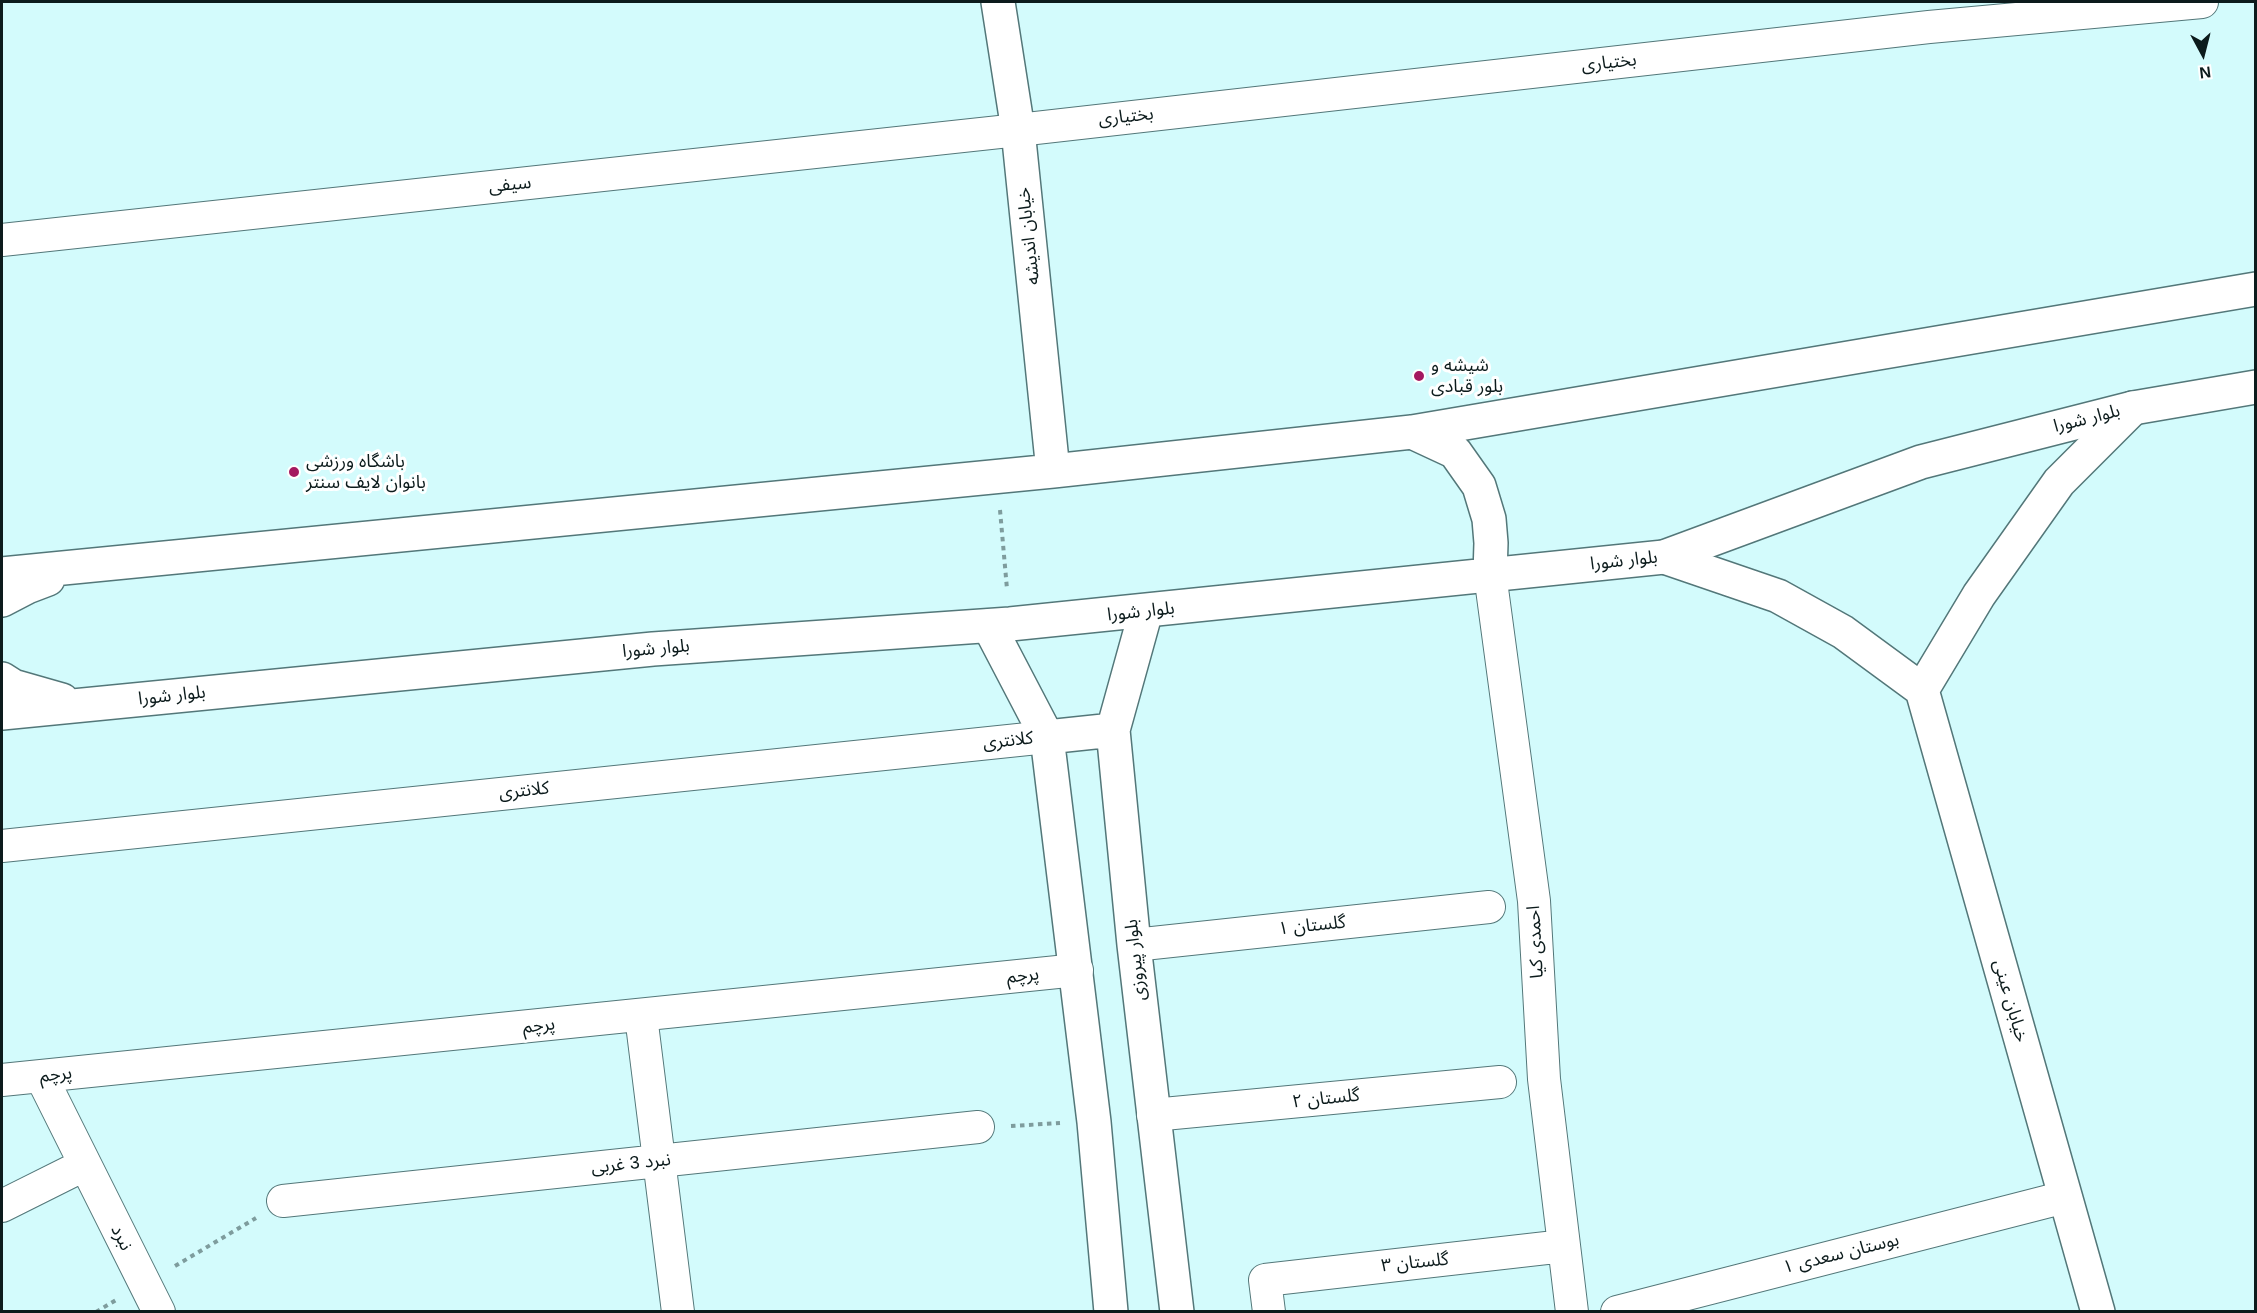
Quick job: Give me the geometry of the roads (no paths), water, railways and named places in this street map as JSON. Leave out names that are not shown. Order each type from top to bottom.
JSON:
[{"type":"main road","name":"خیابان اندیشه","points":[[998,2],[1018,130],[1053,471]]},
{"type":"main road","points":[[2,574],[997,477],[1412,432],[2256,289]]},
{"type":"main road","name":"بلوار شورا","points":[[2,713],[653,649],[1000,625],[1664,558],[1921,462],[2133,408],[2256,387]]},
{"type":"main road","points":[[1664,558],[1778,596],[1843,632],[1922,690],[1979,595],[2060,482],[2133,408]]},
{"type":"main road","points":[[1412,432],[1455,452],[1479,486],[1489,519],[1490,574]]},
{"type":"main road","points":[[2,600],[27,587],[84,566]]},
{"type":"main road","name":"بلوار پیروزی","points":[[1146,611],[1113,730],[1134,945],[1177,1311]]},
{"type":"main road","points":[[1000,625],[1047,737],[1094,1122],[1111,1311]]},
{"type":"main road","points":[[2,679],[13,686],[80,705]]},
{"type":"main road","name":"خیابان عینی","points":[[1922,690],[2097,1311]]},
{"type":"main road","points":[[1047,737],[1113,730]]},
{"type":"street","name":"بختیاری","points":[[1018,130],[1906,30],[2202,2]]},
{"type":"street","name":"سیفی","points":[[2,240],[1018,130]]},
{"type":"street","name":"احمدی کیا","points":[[1490,574],[1534,901],[1544,1079],[1572,1311]]},
{"type":"street","name":"کلانتری","points":[[2,846],[1047,737]]},
{"type":"street","name":"گلستان ۱","points":[[1134,945],[1489,907]]},
{"type":"street","name":"پرچم","points":[[2,1080],[1077,970]]},
{"type":"street","points":[[641,1016],[678,1311]]},
{"type":"street","name":"نبرد","points":[[41,1076],[159,1311]]},
{"type":"street","name":"گلستان ۲","points":[[1153,1115],[1500,1082]]},
{"type":"street","name":"نبرد 3 غربی","points":[[283,1202],[978,1127]]},
{"type":"street","points":[[2,1206],[84,1165]]},
{"type":"street","name":"بوستان سعدی ۱","points":[[1617,1311],[2065,1197]]},
{"type":"street","name":"گلستان ۳","points":[[1269,1311],[1265,1280],[1564,1246]]},
{"type":"place","name":"شیشه و بلور قبادی","points":[[1419,376]]},
{"type":"place","name":"باشگاه ورزشی بانوان لایف سنتر","points":[[294,472]]}]
